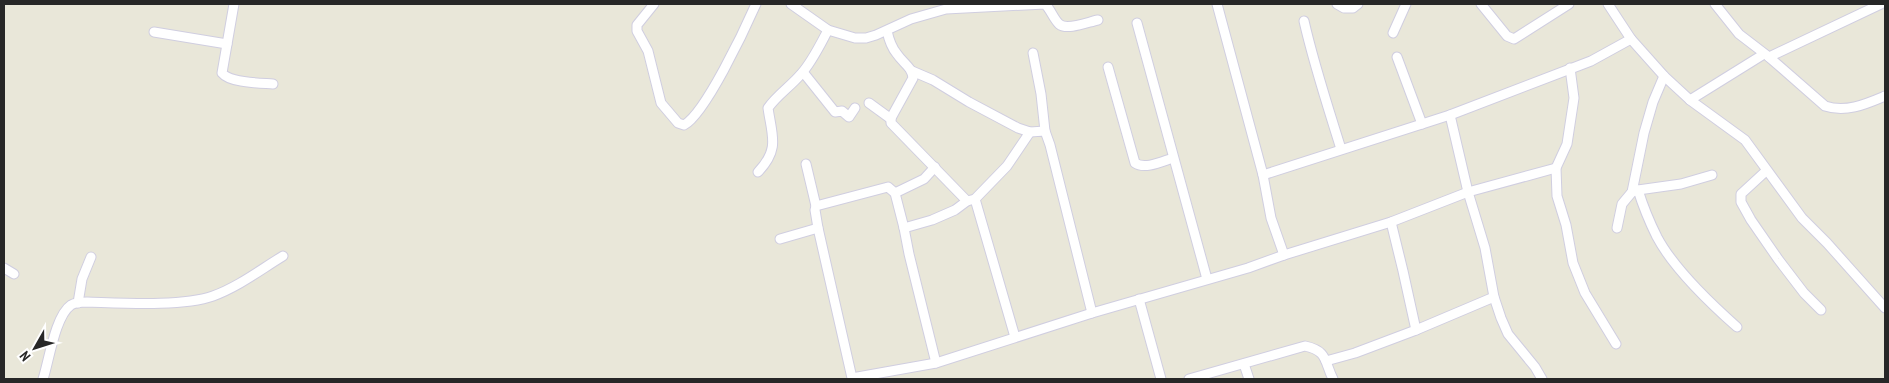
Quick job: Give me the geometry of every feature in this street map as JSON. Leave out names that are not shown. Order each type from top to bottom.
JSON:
[{"type":"street","points":[[234,4],[222,73],[225,76],[246,82],[273,84]]},
{"type":"street","points":[[654,4],[637,24],[637,31],[648,51],[661,103],[678,123],[684,126],[690,122],[704,102],[735,48],[756,4]]},
{"type":"street","points":[[792,4],[828,30],[855,38],[866,38],[887,31],[911,19],[946,9],[1045,4],[1051,9],[1059,24],[1066,27],[1098,20]]},
{"type":"street","points":[[1217,4],[1263,175],[1272,218],[1284,255]]},
{"type":"street","points":[[1337,4],[1344,8],[1353,8],[1358,4]]},
{"type":"street","points":[[1394,33],[1406,4]]},
{"type":"street","points":[[1481,4],[1507,36],[1514,39],[1569,4]]},
{"type":"street","points":[[1608,4],[1631,39],[1664,76],[1690,100],[1745,140],[1802,218],[1885,308]]},
{"type":"street","points":[[1715,4],[1738,34],[1767,55],[1825,106],[1833,109],[1849,109],[1885,96]]},
{"type":"street","points":[[1690,100],[1767,55],[1881,4]]},
{"type":"street","points":[[1304,21],[1319,81],[1341,149]]},
{"type":"street","points":[[1137,23],[1207,279]]},
{"type":"street","points":[[758,172],[767,163],[774,145],[768,108],[776,97],[785,91],[803,72],[828,30]]},
{"type":"street","points":[[887,31],[889,42],[912,71],[933,80],[969,102],[1030,132],[1044,131]]},
{"type":"street","points":[[154,32],[227,44]]},
{"type":"street","points":[[1263,175],[1450,115],[1591,61],[1631,39]]},
{"type":"street","points":[[1033,53],[1044,131],[1052,154],[1092,313]]},
{"type":"street","points":[[1397,57],[1422,124]]},
{"type":"street","points":[[1108,67],[1135,163],[1139,166],[1146,166],[1173,158]]},
{"type":"street","points":[[1570,68],[1574,98],[1567,144],[1556,168],[1557,196],[1566,225],[1573,263],[1585,293],[1616,344]]},
{"type":"street","points":[[891,119],[910,87],[913,78],[912,71]]},
{"type":"street","points":[[803,72],[835,112],[842,111],[849,117],[855,108]]},
{"type":"street","points":[[1664,76],[1653,102],[1644,132],[1635,191],[1657,238],[1666,251],[1711,304],[1737,327]]},
{"type":"street","points":[[869,103],[891,119],[894,126],[971,200],[1015,337]]},
{"type":"street","points":[[1450,115],[1468,192],[1485,248],[1494,296],[1508,334],[1535,367],[1542,379]]},
{"type":"street","points":[[904,228],[932,220],[955,210],[971,200],[1007,166],[1030,132]]},
{"type":"street","points":[[806,164],[851,379],[894,375],[936,363],[1092,313],[1248,268],[1391,222],[1468,192],[1556,168]]},
{"type":"street","points":[[895,193],[924,179],[935,167]]},
{"type":"street","points":[[1766,171],[1741,194],[1741,202],[1778,259],[1804,293],[1821,310]]},
{"type":"street","points":[[1617,228],[1622,204],[1635,191],[1681,184],[1712,175]]},
{"type":"street","points":[[816,206],[888,187],[895,193],[936,363]]},
{"type":"street","points":[[1391,222],[1416,330]]},
{"type":"street","points":[[780,239],[818,228]]},
{"type":"street","points":[[43,379],[49,361],[54,333],[70,306],[78,303],[190,300],[211,296],[233,287],[283,256]]},
{"type":"street","points":[[78,303],[82,279],[91,257]]},
{"type":"street","points":[[4,268],[14,274]]},
{"type":"street","points":[[1326,361],[1354,353],[1416,330],[1494,296]]},
{"type":"street","points":[[1138,299],[1161,379]]},
{"type":"street","points":[[1189,379],[1296,347],[1306,346],[1317,348],[1322,352],[1333,379]]},
{"type":"street","points":[[1244,364],[1249,379]]}]
